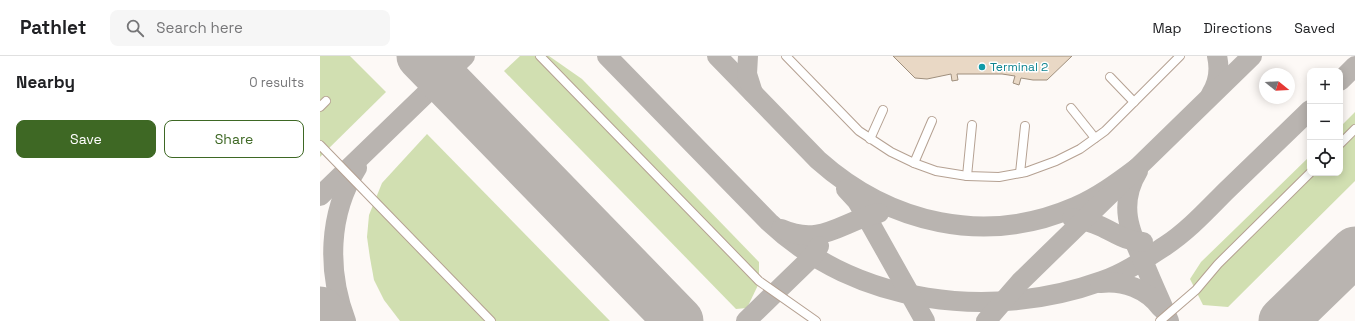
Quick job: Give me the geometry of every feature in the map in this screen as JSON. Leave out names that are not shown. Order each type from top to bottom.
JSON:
[{"type":"lane","points":[[540,56],[759,281],[816,321]]},
{"type":"lane","points":[[786,56],[859,131],[890,152],[936,171],[967,176],[999,177],[1020,173],[1056,161],[1080,149],[1105,131],[1180,56]]},
{"type":"lane","points":[[1110,77],[1134,102]]},
{"type":"lane","points":[[1071,108],[1095,138]]},
{"type":"lane","points":[[870,139],[883,110]]},
{"type":"lane","points":[[914,163],[932,121]]},
{"type":"lane","points":[[967,176],[972,125]]},
{"type":"lane","points":[[1020,173],[1025,126]]},
{"type":"lane","points":[[1343,141],[1355,129]]},
{"type":"lane","points":[[320,145],[491,321]]},
{"type":"lane","points":[[1160,321],[1196,290],[1218,264],[1307,176]]},
{"type":"green space","points":[[320,56],[350,56],[386,92],[320,157]]},
{"type":"green space","points":[[520,56],[549,56],[582,79],[759,262],[759,283],[747,308],[736,309],[504,71]]},
{"type":"green space","points":[[1355,112],[1355,181],[1228,307],[1203,305],[1190,279],[1201,262],[1307,159],[1307,176],[1343,176],[1343,124]]},
{"type":"green space","points":[[427,134],[610,321],[400,321],[384,300],[374,280],[367,237],[369,215],[382,183]]},
{"type":"building","name":"Terminal 2","points":[[893,56],[1072,56],[1047,80],[1021,78],[1019,85],[1013,83],[1015,76],[1002,74],[957,74],[958,80],[952,81],[951,74],[927,79],[915,78]]},
{"type":"taxiway","points":[[320,196],[465,56]]},
{"type":"taxiway","points":[[607,56],[769,222],[804,250],[843,272],[884,288],[927,298],[971,302],[1016,300],[1059,293],[1102,281],[1127,270],[1165,246],[1189,227],[1307,113]]},
{"type":"taxiway","points":[[717,56],[818,160],[846,182],[876,200],[907,213],[940,222],[973,226],[1007,225],[1041,219],[1075,207],[1092,199],[1137,168]]},
{"type":"taxiway","points":[[748,56],[747,74],[753,93]]},
{"type":"taxiway","points":[[1211,94],[1218,76],[1217,56]]},
{"type":"taxiway","points":[[986,321],[1020,282],[1252,56]]},
{"type":"taxiway","points":[[1343,78],[1355,66]]},
{"type":"taxiway","points":[[346,321],[340,302],[333,263],[334,243],[340,204],[347,186],[357,168]]},
{"type":"taxiway","points":[[1138,171],[1131,184],[1128,197],[1127,209],[1129,221],[1136,245],[1169,321]]},
{"type":"taxiway","points":[[846,189],[857,201],[866,216],[925,321]]},
{"type":"taxiway","points":[[781,229],[795,234],[820,234],[879,213]]},
{"type":"taxiway","points":[[1072,218],[1097,225],[1125,238],[1143,242]]},
{"type":"taxiway","points":[[746,321],[813,256],[819,246]]},
{"type":"taxiway","points":[[1100,283],[1109,282],[1134,287],[1149,296],[1161,308]]},
{"type":"runway","points":[[421,56],[679,321]]},
{"type":"runway","points":[[1283,321],[1355,251]]},
{"type":"runway","points":[[320,311],[330,321]]},
{"type":"place","name":"Terminal 2","points":[[982,67]]}]
